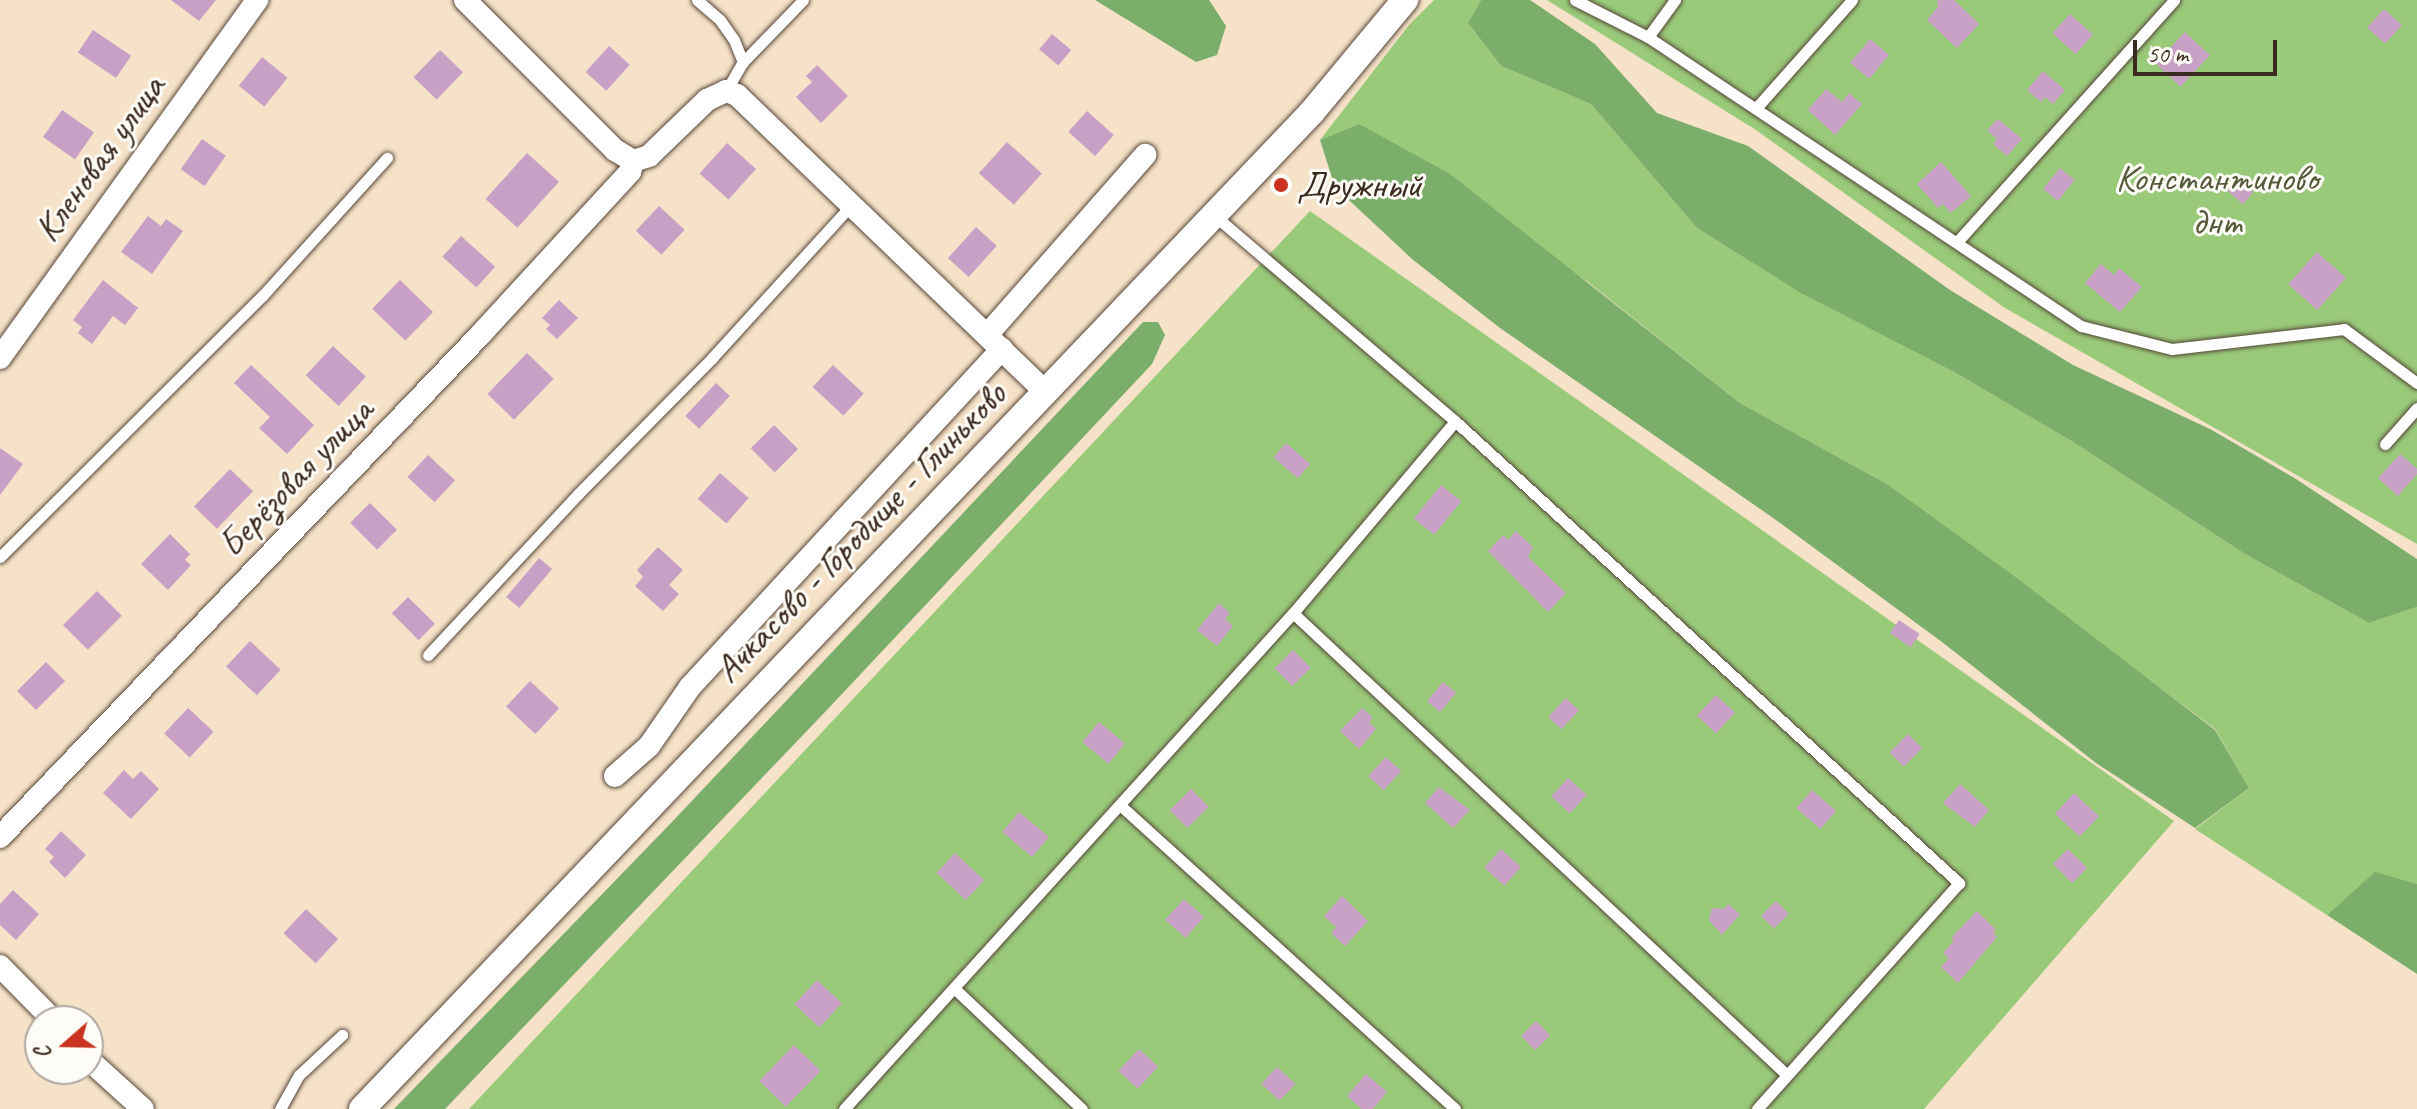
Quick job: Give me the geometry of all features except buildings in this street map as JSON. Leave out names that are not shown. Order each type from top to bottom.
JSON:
[{"type":"street","name":"Кленовая улица","points":[[0,358],[257,0]]},
{"type":"street","points":[[465,0],[615,150],[633,161],[649,156],[707,100],[726,91],[737,95],[1046,392]]},
{"type":"street","name":"Ачкасово - Городище - Глиньково","points":[[362,1109],[1312,112],[1405,0]]},
{"type":"street","points":[[615,776],[649,746],[690,687],[994,342],[1145,155]]},
{"type":"street","name":"Берёзовая улица","points":[[0,837],[480,335],[630,172],[633,161]]},
{"type":"street","points":[[0,966],[38,1005]]},
{"type":"street","points":[[104,1074],[143,1109]]},
{"type":"lane","points":[[697,0],[720,20],[734,40],[743,62]]},
{"type":"lane","points":[[726,91],[743,62],[803,0]]},
{"type":"lane","points":[[1575,0],[1648,37],[1757,107],[2081,326],[2172,349],[2344,329],[2417,383]]},
{"type":"lane","points":[[1648,37],[1675,0]]},
{"type":"lane","points":[[1757,107],[1852,0]]},
{"type":"lane","points":[[1957,242],[2174,0]]},
{"type":"lane","points":[[0,557],[252,306],[387,158]]},
{"type":"lane","points":[[428,655],[578,494],[712,358],[851,205]]},
{"type":"lane","points":[[1214,215],[1455,421],[1959,883],[1757,1109]]},
{"type":"lane","points":[[2385,444],[2417,408]]},
{"type":"lane","points":[[844,1109],[1293,613],[1455,421]]},
{"type":"lane","points":[[1293,613],[1787,1075]]},
{"type":"lane","points":[[1120,805],[1455,1109]]},
{"type":"lane","points":[[954,988],[1082,1109]]},
{"type":"lane","points":[[280,1109],[299,1075],[342,1035]]},
{"type":"green space","points":[[1095,0],[1209,0],[1226,26],[1217,55],[1196,62]]},
{"type":"green space","points":[[1434,0],[1481,0],[1468,23],[1501,66],[1591,104],[1697,228],[1802,293],[1954,372],[2073,442],[2245,554],[2369,623],[2417,607],[2417,884],[2375,873],[2327,915],[2195,829],[2249,788],[2215,729],[1887,484],[1740,403],[1588,282],[1359,124],[1320,140],[1409,25]]},
{"type":"green space","points":[[1481,0],[1530,0],[1595,44],[1657,113],[1748,146],[1950,290],[2073,365],[2210,429],[2296,479],[2417,559],[2417,607],[2369,623],[2245,554],[2073,442],[1954,372],[1801,293],[1697,228],[1591,104],[1501,66],[1468,23]]},
{"type":"green space","name":"Константиново днт","points":[[1547,0],[2417,0],[2417,544],[2005,308],[1756,130]]},
{"type":"green space","points":[[1359,124],[1450,174],[1740,403],[1887,484],[2014,576],[2215,730],[2249,788],[2195,828],[2096,763],[1942,642],[1776,520],[1500,328],[1412,259],[1335,187],[1320,140]]},
{"type":"green space","points":[[1310,211],[2174,821],[1924,1109],[469,1109]]},
{"type":"green space","points":[[1143,322],[1158,322],[1165,335],[1152,364],[825,712],[445,1109],[394,1109],[672,822]]},
{"type":"green space","points":[[2375,872],[2417,884],[2417,974],[2327,915]]},
{"type":"place","name":"Дружный","points":[[1281,185]]}]
